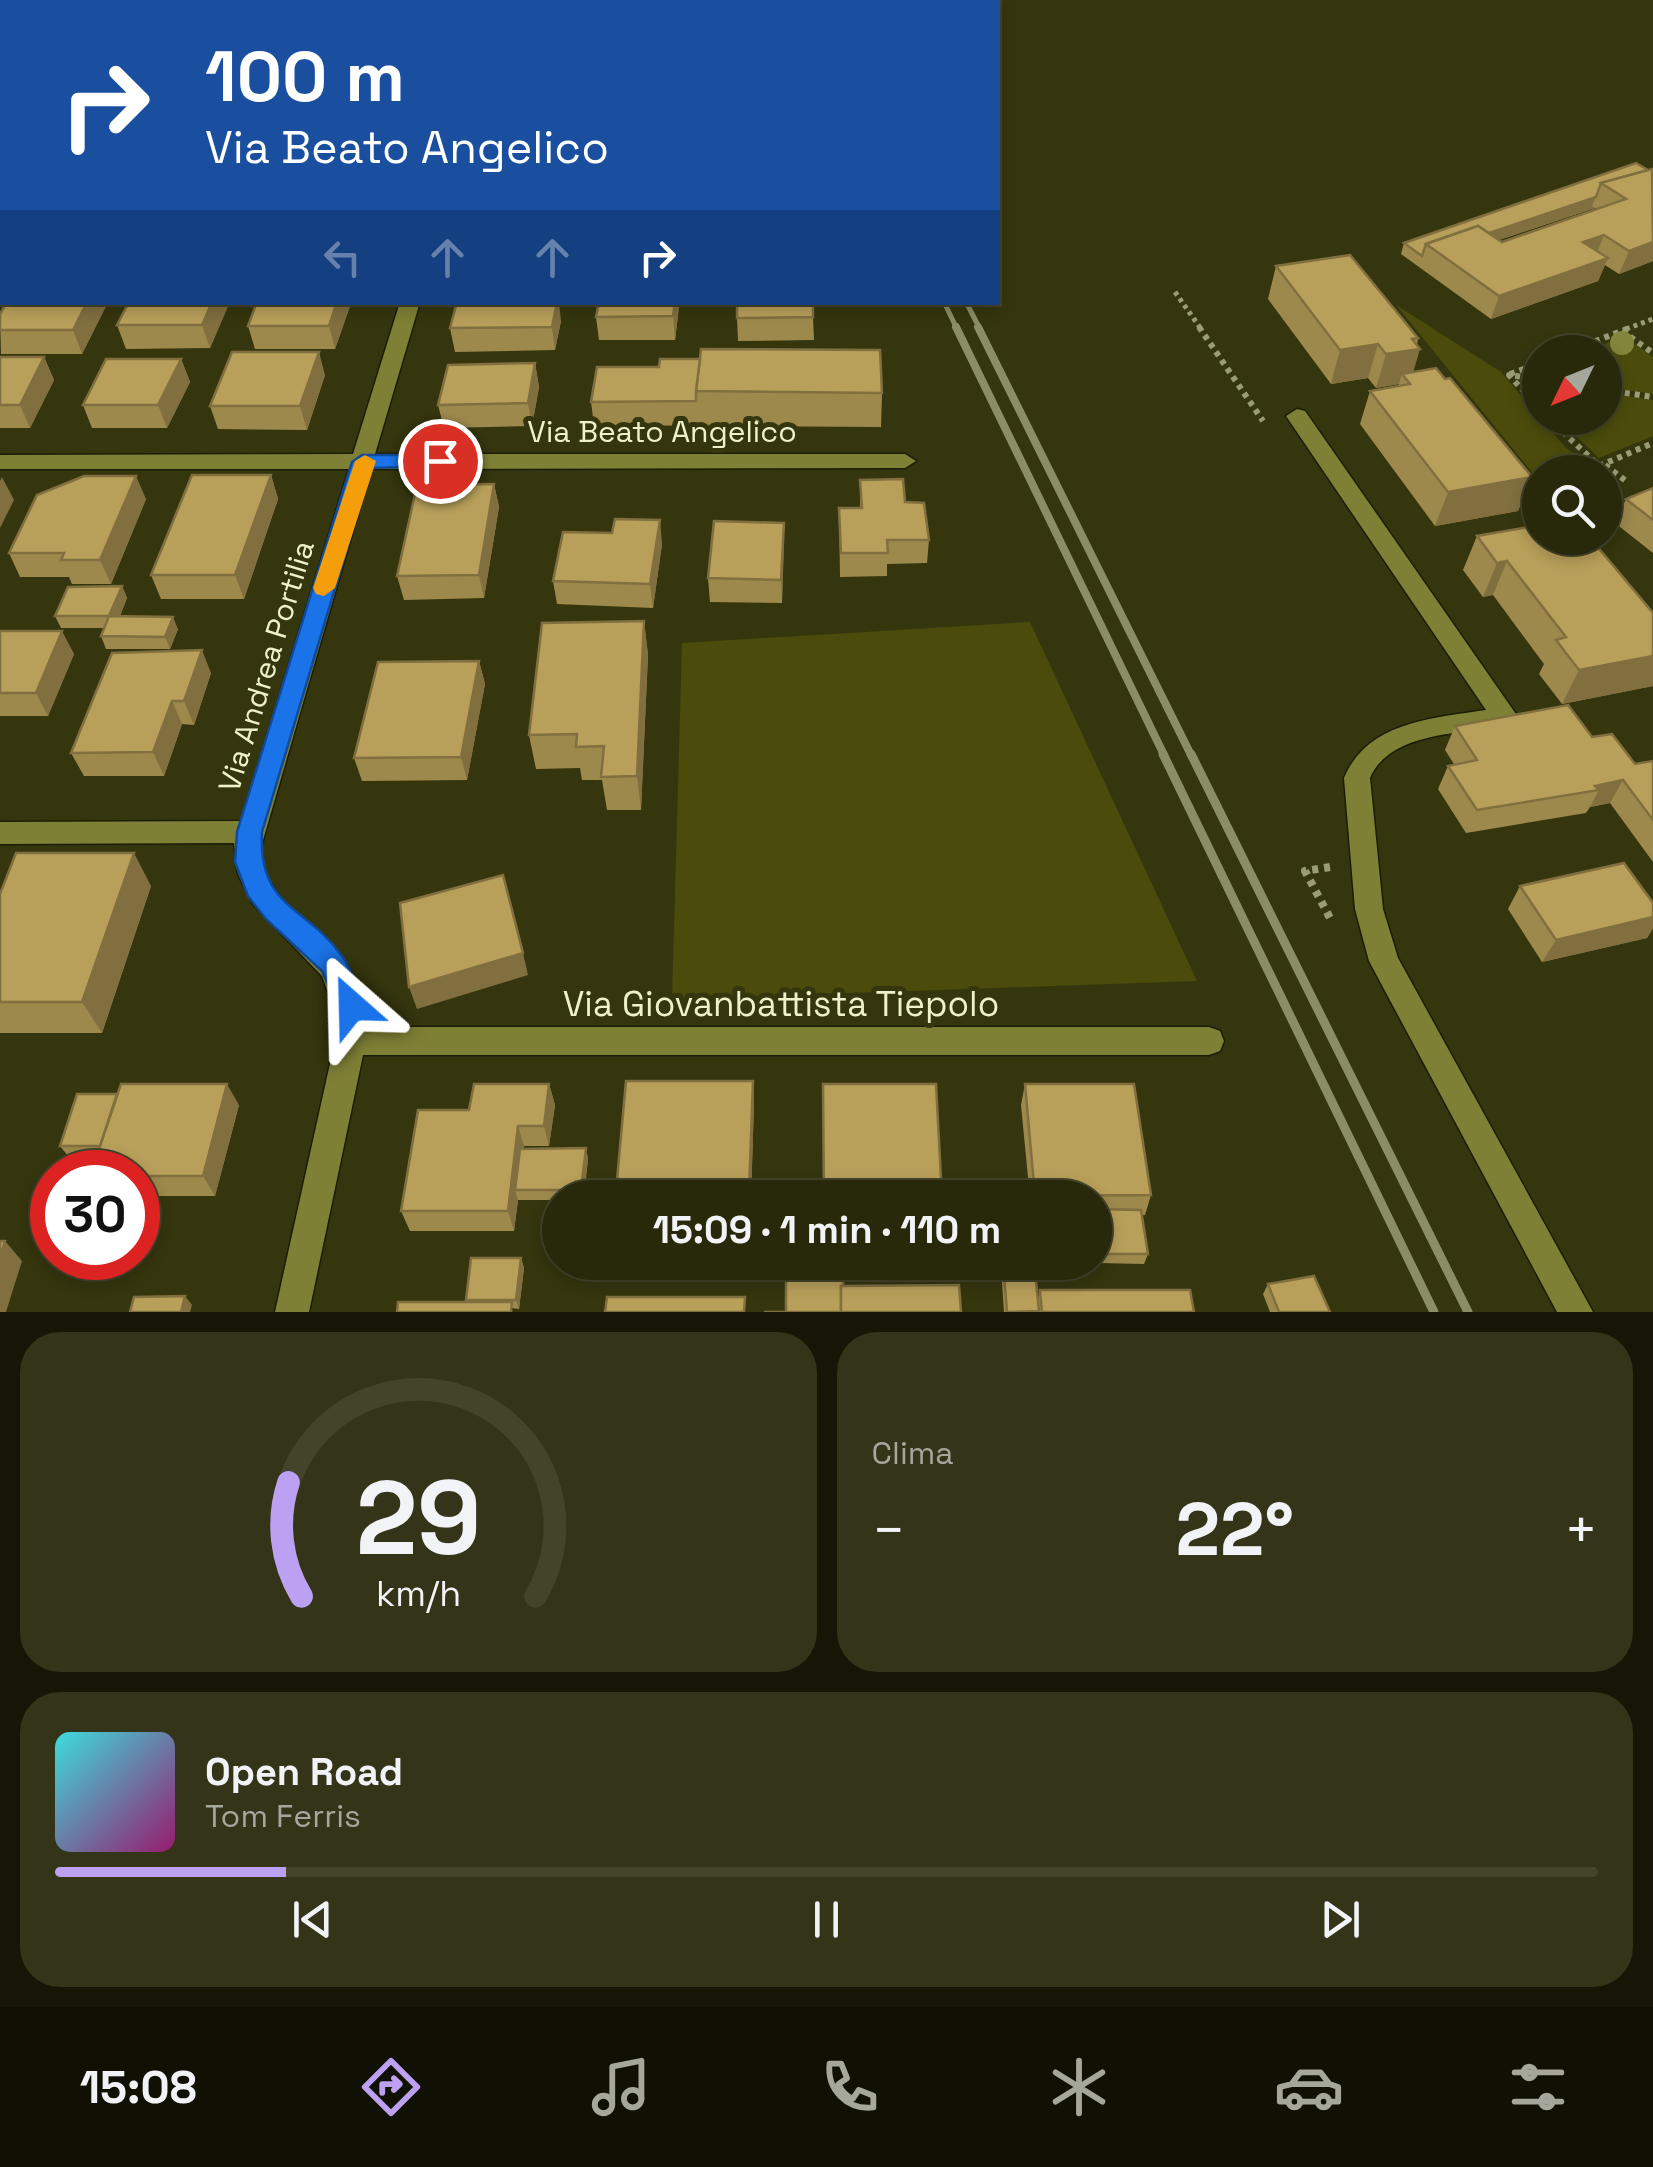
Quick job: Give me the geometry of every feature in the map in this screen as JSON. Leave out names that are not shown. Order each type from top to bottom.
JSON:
[{"type":"street","name":"Via Andrea Portilia","points":[[292,1312],[353,1041],[352,1006],[341,976],[322,952],[275,912],[257,888],[248,862],[249,832],[409,305]]},
{"type":"street","points":[[1297,416],[1505,717],[1402,737],[1380,744],[1364,758],[1358,778],[1369,908],[1384,961],[1576,1312]]},
{"type":"street","name":"Via Beato Angelico","points":[[0,462],[904,460]]},
{"type":"street","points":[[0,833],[249,832]]},
{"type":"street","name":"Via Giovanbattista Tiepolo","points":[[353,1041],[1209,1041]]},
{"type":"path","points":[[1611,335],[1653,319]]},
{"type":"path","points":[[1622,331],[1653,353]]},
{"type":"path","points":[[1509,374],[1522,369]]},
{"type":"path","points":[[1509,374],[1522,377]]},
{"type":"path","points":[[1509,374],[1522,389]]},
{"type":"path","points":[[1622,392],[1653,397]]},
{"type":"path","points":[[1563,435],[1585,455]]},
{"type":"path","points":[[1622,457],[1653,444]]},
{"type":"path","points":[[1622,478],[1626,481]]},
{"type":"shaded area","points":[[1396,305],[1501,372],[1522,397],[1522,435],[1555,435],[1575,455],[1522,455],[1522,460]]},
{"type":"shaded area","points":[[1622,338],[1653,357],[1653,394],[1622,389]]},
{"type":"shaded area","points":[[1622,395],[1653,400],[1653,436],[1606,455],[1596,455],[1575,435],[1622,435]]},
{"type":"shaded area","points":[[1030,622],[1197,981],[672,999],[682,643]]},
{"type":"building","points":[[1636,163],[1648,170],[1601,183],[1596,197],[1489,233],[1478,226],[1426,244],[1422,256],[1404,243]]},
{"type":"building","points":[[1652,169],[1653,242],[1629,251],[1604,235],[1583,242],[1608,258],[1499,296],[1426,244],[1478,226],[1502,242],[1626,199],[1601,183]]},
{"type":"building","points":[[1350,255],[1418,338],[1412,339],[1420,349],[1386,354],[1378,344],[1340,350],[1276,266]]},
{"type":"building","points":[[5,305],[86,305],[73,330],[0,330],[0,314]]},
{"type":"building","points":[[127,305],[211,305],[202,325],[117,325]]},
{"type":"building","points":[[256,305],[336,305],[329,326],[248,326]]},
{"type":"building","points":[[456,305],[556,305],[552,327],[450,328]]},
{"type":"building","points":[[598,305],[675,305],[673,316],[596,317]]},
{"type":"building","points":[[737,305],[813,305],[813,317],[737,318]]},
{"type":"building","points":[[701,349],[880,350],[882,393],[696,391]]},
{"type":"building","points":[[232,352],[319,352],[300,406],[210,406]]},
{"type":"building","points":[[0,357],[44,357],[20,405],[0,405]]},
{"type":"building","points":[[106,359],[181,359],[158,405],[83,405]]},
{"type":"building","points":[[660,359],[700,359],[696,401],[591,402],[597,367],[659,367]]},
{"type":"building","points":[[535,363],[528,403],[438,405],[448,365]]},
{"type":"building","points":[[1436,368],[1445,379],[1450,378],[1522,465],[1522,479],[1448,492],[1370,391],[1410,384],[1402,374]]},
{"type":"building","points":[[192,475],[271,475],[235,575],[151,575]]},
{"type":"building","points":[[84,476],[136,476],[100,560],[61,560],[64,553],[9,553],[37,495]]},
{"type":"building","points":[[903,479],[905,502],[924,503],[929,540],[887,540],[888,553],[841,553],[839,508],[862,508],[860,480]]},
{"type":"building","points":[[494,484],[479,575],[397,576],[417,485]]},
{"type":"building","points":[[1653,488],[1653,520],[1626,499]]},
{"type":"building","points":[[615,519],[660,520],[650,584],[553,581],[563,532],[612,533]]},
{"type":"building","points":[[714,521],[784,523],[781,580],[708,578]]},
{"type":"building","points":[[1522,528],[1522,555],[1604,555],[1653,613],[1653,656],[1579,670],[1556,640],[1566,637],[1507,561],[1497,563],[1477,536]]},
{"type":"building","points":[[122,586],[109,616],[55,616],[68,587]]},
{"type":"building","points":[[109,616],[173,617],[165,637],[101,636]]},
{"type":"building","points":[[644,621],[637,776],[601,777],[604,746],[576,747],[577,734],[529,735],[542,623]]},
{"type":"building","points":[[0,631],[62,631],[36,693],[0,693]]},
{"type":"building","points":[[202,650],[184,701],[172,701],[153,752],[71,753],[112,653]]},
{"type":"building","points":[[479,661],[461,757],[354,758],[378,662]]},
{"type":"building","points":[[1568,705],[1592,737],[1612,734],[1635,764],[1653,761],[1653,820],[1623,780],[1595,786],[1599,790],[1477,810],[1448,766],[1477,760],[1455,726]]},
{"type":"building","points":[[16,853],[134,853],[82,1002],[0,1002],[0,894]]},
{"type":"building","points":[[1624,863],[1653,903],[1653,917],[1556,940],[1520,886]]},
{"type":"building","points":[[503,875],[523,953],[409,987],[400,903]]},
{"type":"building","points":[[626,1081],[753,1081],[749,1180],[617,1180]]},
{"type":"building","points":[[121,1084],[227,1084],[203,1176],[160,1176],[160,1150],[98,1150]]},
{"type":"building","points":[[474,1084],[549,1084],[544,1126],[518,1126],[508,1211],[401,1211],[418,1110],[469,1110]]},
{"type":"building","points":[[823,1084],[936,1084],[941,1180],[824,1180]]},
{"type":"building","points":[[1025,1084],[1134,1084],[1151,1195],[1112,1195],[1112,1180],[1034,1180]]},
{"type":"building","points":[[77,1094],[117,1094],[100,1146],[60,1146]]},
{"type":"building","points":[[586,1148],[582,1180],[542,1180],[542,1190],[515,1190],[520,1149]]},
{"type":"building","points":[[1112,1209],[1141,1210],[1148,1254],[1112,1254]]},
{"type":"building","points":[[471,1258],[521,1258],[516,1300],[466,1300]]},
{"type":"building","points":[[1314,1276],[1330,1312],[1279,1312],[1268,1284]]},
{"type":"building","points":[[786,1280],[843,1280],[841,1312],[786,1312]]},
{"type":"building","points":[[1004,1280],[1036,1280],[1039,1311],[1007,1312]]},
{"type":"building","points":[[959,1285],[961,1312],[841,1312],[841,1286]]},
{"type":"building","points":[[1040,1290],[1190,1290],[1194,1312],[1042,1312]]},
{"type":"building","points":[[185,1296],[181,1312],[130,1312],[134,1297]]},
{"type":"building","points":[[607,1297],[745,1297],[744,1312],[605,1312]]},
{"type":"building","points":[[398,1302],[512,1302],[511,1312],[397,1312]]},
{"type":"railway","points":[[945,305],[957,329]]},
{"type":"railway","points":[[968,305],[980,329]]},
{"type":"railway","points":[[956,327],[1165,757]]},
{"type":"railway","points":[[978,327],[1192,757]]},
{"type":"railway","points":[[1163,754],[1434,1312]]},
{"type":"railway","points":[[1191,754],[1468,1312]]},
{"type":"slow traffic","points":[[324,588],[365,461]]},
{"type":"route","points":[[352,1006],[348,990],[332,963],[311,940],[275,912],[257,888],[248,862],[249,832],[362,462],[440,461]]}]
